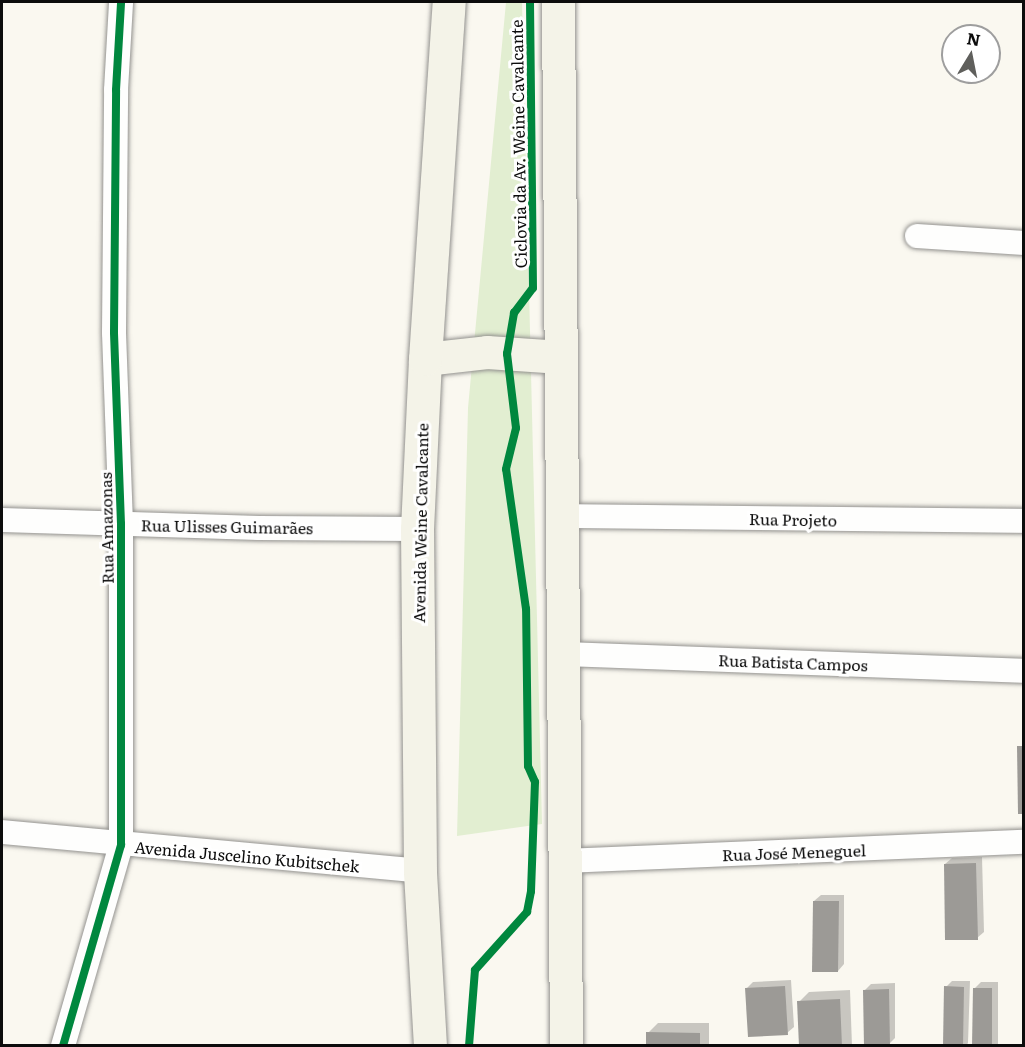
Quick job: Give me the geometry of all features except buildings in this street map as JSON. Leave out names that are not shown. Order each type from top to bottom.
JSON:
[{"type":"main road","name":"Avenida Weine Cavalcante","points":[[430,1046],[420,871],[417,529],[425,359],[449,2]]},
{"type":"main road","points":[[558,2],[566,1046]]},
{"type":"main road","points":[[425,359],[487,352],[561,357]]},
{"type":"street","name":"Rua Amazonas","points":[[63,1046],[121,845],[121,524],[114,332],[116,90],[121,2]]},
{"type":"street","points":[[917,236],[1023,243]]},
{"type":"street","name":"Rua Projeto","points":[[562,516],[1023,521]]},
{"type":"street","name":"Rua Ulisses Guimarães","points":[[2,520],[259,528],[417,529]]},
{"type":"street","name":"Rua Batista Campos","points":[[563,654],[1023,671]]},
{"type":"street","name":"Avenida Juscelino Kubitschek","points":[[2,832],[121,845],[420,871]]},
{"type":"street","name":"Rua José Meneguel","points":[[564,861],[1023,842]]},
{"type":"green space","points":[[506,2],[522,2],[542,824],[457,836],[468,408]]},
{"type":"cycle path","points":[[63,1046],[121,845],[121,524],[114,332],[116,90],[121,2]]},
{"type":"cycle path","name":"Ciclovia da Av. Weine Cavalcante","points":[[469,1046],[475,970],[527,912],[531,891],[535,782],[528,766],[526,609],[506,469],[516,428],[507,354],[514,313],[533,288],[530,2]]}]
